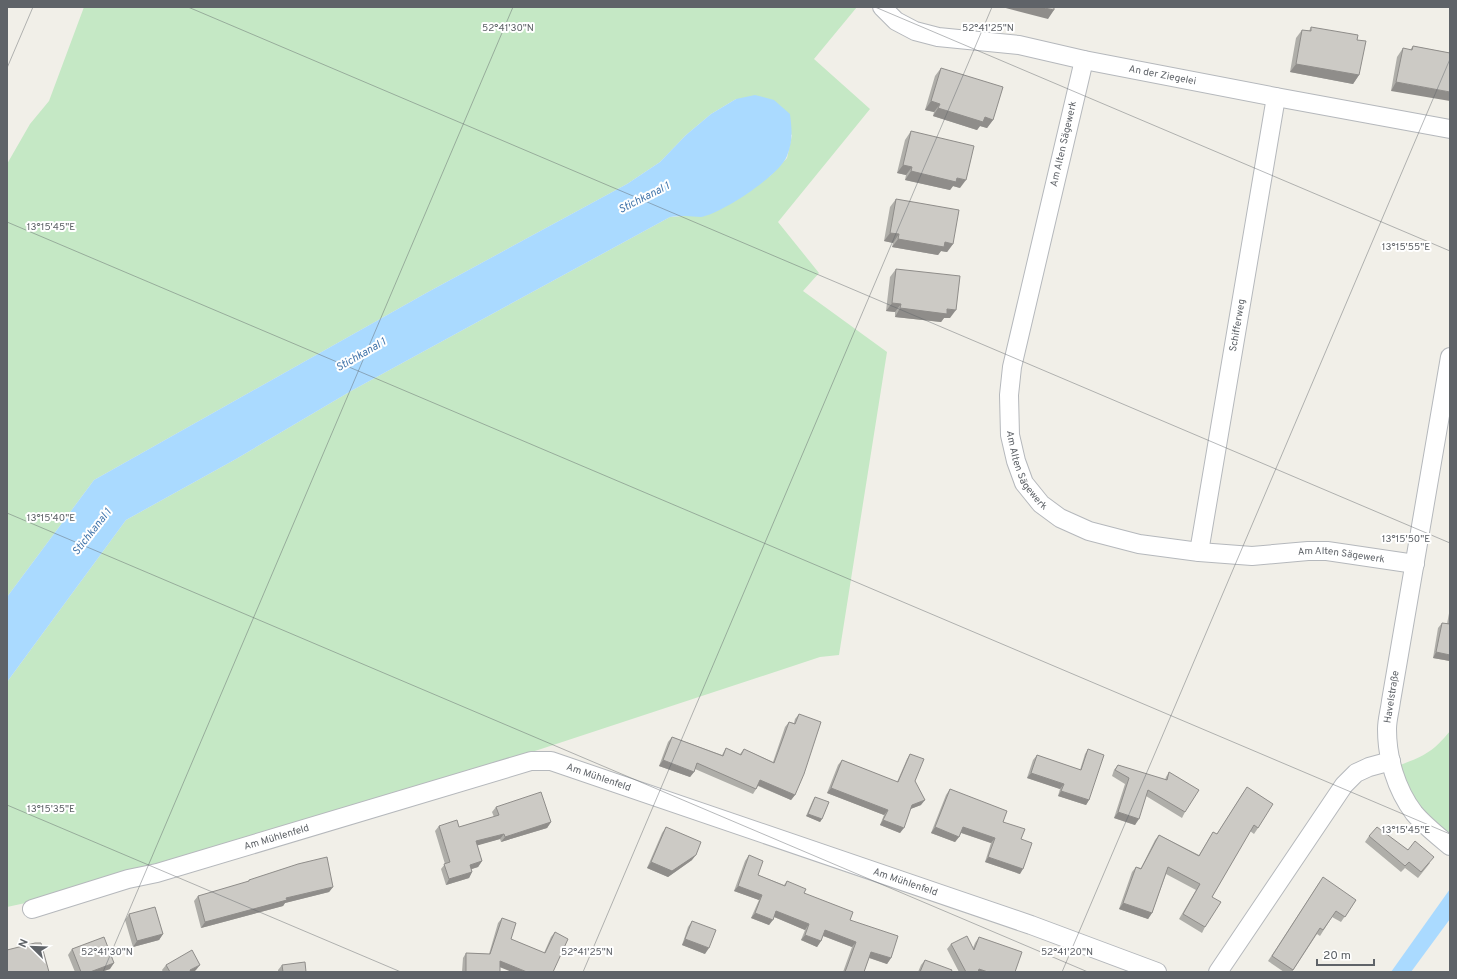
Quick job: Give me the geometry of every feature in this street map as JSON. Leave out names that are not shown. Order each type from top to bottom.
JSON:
[{"type":"street","name":"An der Ziegelei","points":[[882,7],[896,21],[915,31],[938,37],[1019,45],[1084,60],[1450,129]]},
{"type":"street","name":"Am Alten Sägewerk","points":[[1084,60],[1012,367],[1010,435],[1016,461],[1024,483],[1042,504],[1060,518],[1089,531],[1138,544],[1199,552],[1252,556],[1308,551],[1327,551],[1415,564]]},
{"type":"street","name":"Schifferweg","points":[[1199,552],[1276,97]]},
{"type":"street","name":"Havelstraße","points":[[1450,357],[1387,728],[1391,761],[1400,789],[1405,799],[1415,814],[1450,846]]},
{"type":"street","name":"Am Mühlenfeld","points":[[32,909],[128,879],[165,870],[531,761],[551,761],[1031,925],[1157,972]]},
{"type":"street","points":[[1218,972],[1344,785],[1356,773],[1369,767],[1391,761]]},
{"type":"green space","points":[[84,7],[857,7],[814,59],[870,109],[778,222],[819,273],[803,291],[887,352],[839,655],[820,657],[538,750],[30,902],[7,907],[7,682],[126,520],[236,459],[351,391],[670,217],[684,216],[770,176],[787,158],[792,135],[736,99],[711,114],[686,135],[660,162],[627,184],[428,292],[94,480],[7,597],[7,164],[30,124],[49,101]]},
{"type":"green space","points":[[1450,731],[1450,841],[1417,812],[1397,766],[1421,757],[1433,749]]},
{"type":"water","name":"Stichkanal 1","points":[[755,95],[774,100],[790,114],[792,135],[789,151],[782,164],[762,183],[722,209],[710,214],[701,217],[670,217],[351,391],[236,459],[126,520],[7,682],[7,597],[94,480],[428,292],[627,184],[660,162],[686,135],[711,114],[736,99]]},
{"type":"water","points":[[1450,889],[1450,919],[1411,972],[1391,972]]},
{"type":"building","points":[[1040,7],[1054,7],[1054,10]]},
{"type":"building","points":[[1311,27],[1358,35],[1357,40],[1366,41],[1359,75],[1296,64],[1302,30],[1311,31]]},
{"type":"building","points":[[1413,46],[1450,53],[1450,92],[1396,82],[1403,48],[1412,50]]},
{"type":"building","points":[[941,68],[1003,87],[993,120],[985,117],[983,122],[938,108],[940,104],[931,101]]},
{"type":"building","points":[[911,131],[974,146],[966,180],[957,178],[956,182],[911,171],[912,167],[903,165]]},
{"type":"building","points":[[896,199],[959,210],[953,244],[945,242],[944,247],[898,239],[899,234],[890,233]]},
{"type":"building","points":[[896,269],[960,276],[956,310],[947,309],[947,314],[900,308],[901,304],[892,303]]},
{"type":"building","points":[[1442,623],[1450,624],[1450,655],[1436,652]]},
{"type":"building","points":[[799,714],[821,722],[804,774],[795,795],[760,780],[756,789],[697,763],[694,772],[663,760],[672,737],[723,756],[726,748],[741,755],[744,749],[774,763],[789,722],[795,724]]},
{"type":"building","points":[[1088,749],[1104,755],[1089,800],[1061,791],[1064,784],[1031,773],[1037,755],[1081,770]]},
{"type":"building","points":[[910,754],[924,759],[915,781],[925,800],[912,805],[904,828],[883,820],[888,810],[831,788],[842,760],[898,782]]},
{"type":"building","points":[[1118,765],[1167,780],[1169,772],[1199,790],[1185,812],[1148,790],[1139,819],[1118,812],[1129,778],[1115,770]]},
{"type":"building","points":[[1247,787],[1273,804],[1258,828],[1254,825],[1212,897],[1221,902],[1205,927],[1183,914],[1200,884],[1168,867],[1152,913],[1123,903],[1136,867],[1141,869],[1159,835],[1199,856],[1213,832],[1217,834]]},
{"type":"building","points":[[950,789],[1007,811],[1003,822],[1025,829],[1021,839],[1032,843],[1023,869],[988,857],[995,838],[963,827],[959,837],[935,827]]},
{"type":"building","points":[[541,792],[551,822],[505,837],[504,834],[476,841],[482,861],[470,865],[472,872],[449,879],[444,864],[450,862],[439,826],[457,820],[459,827],[499,815],[496,807]]},
{"type":"building","points":[[815,797],[829,802],[822,819],[808,814]]},
{"type":"building","points":[[666,827],[701,842],[696,855],[672,871],[651,862]]},
{"type":"building","points":[[1377,827],[1408,850],[1415,841],[1434,857],[1421,872],[1409,862],[1405,866],[1369,836]]},
{"type":"building","points":[[749,855],[763,861],[758,875],[785,886],[787,881],[806,889],[804,893],[853,912],[850,920],[898,936],[891,958],[871,952],[864,972],[845,972],[856,942],[825,930],[821,941],[805,935],[809,924],[776,911],[773,920],[755,913],[762,895],[738,886]]},
{"type":"building","points":[[327,857],[333,887],[286,898],[287,900],[205,922],[198,896],[249,881],[298,864]]},
{"type":"building","points":[[1323,877],[1356,900],[1345,917],[1336,911],[1323,930],[1320,928],[1293,970],[1272,956]]},
{"type":"building","points":[[155,907],[163,934],[137,941],[129,914]]},
{"type":"building","points":[[502,918],[516,923],[511,939],[545,953],[555,932],[568,939],[553,972],[527,972],[500,961],[500,972],[466,972],[466,953],[490,954]]},
{"type":"building","points":[[692,921],[716,930],[709,948],[685,939]]},
{"type":"building","points":[[967,936],[974,950],[979,937],[1022,952],[1015,972],[988,972],[979,969],[978,972],[966,972],[951,944]]},
{"type":"building","points":[[104,937],[114,963],[90,972],[81,972],[72,949]]},
{"type":"building","points":[[35,943],[41,943],[49,972],[7,972],[7,950]]},
{"type":"building","points":[[192,950],[200,965],[190,970],[191,972],[170,972],[166,965]]},
{"type":"building","points":[[925,960],[952,970],[951,972],[920,972]]},
{"type":"building","points":[[305,962],[306,972],[283,972],[282,965]]}]
